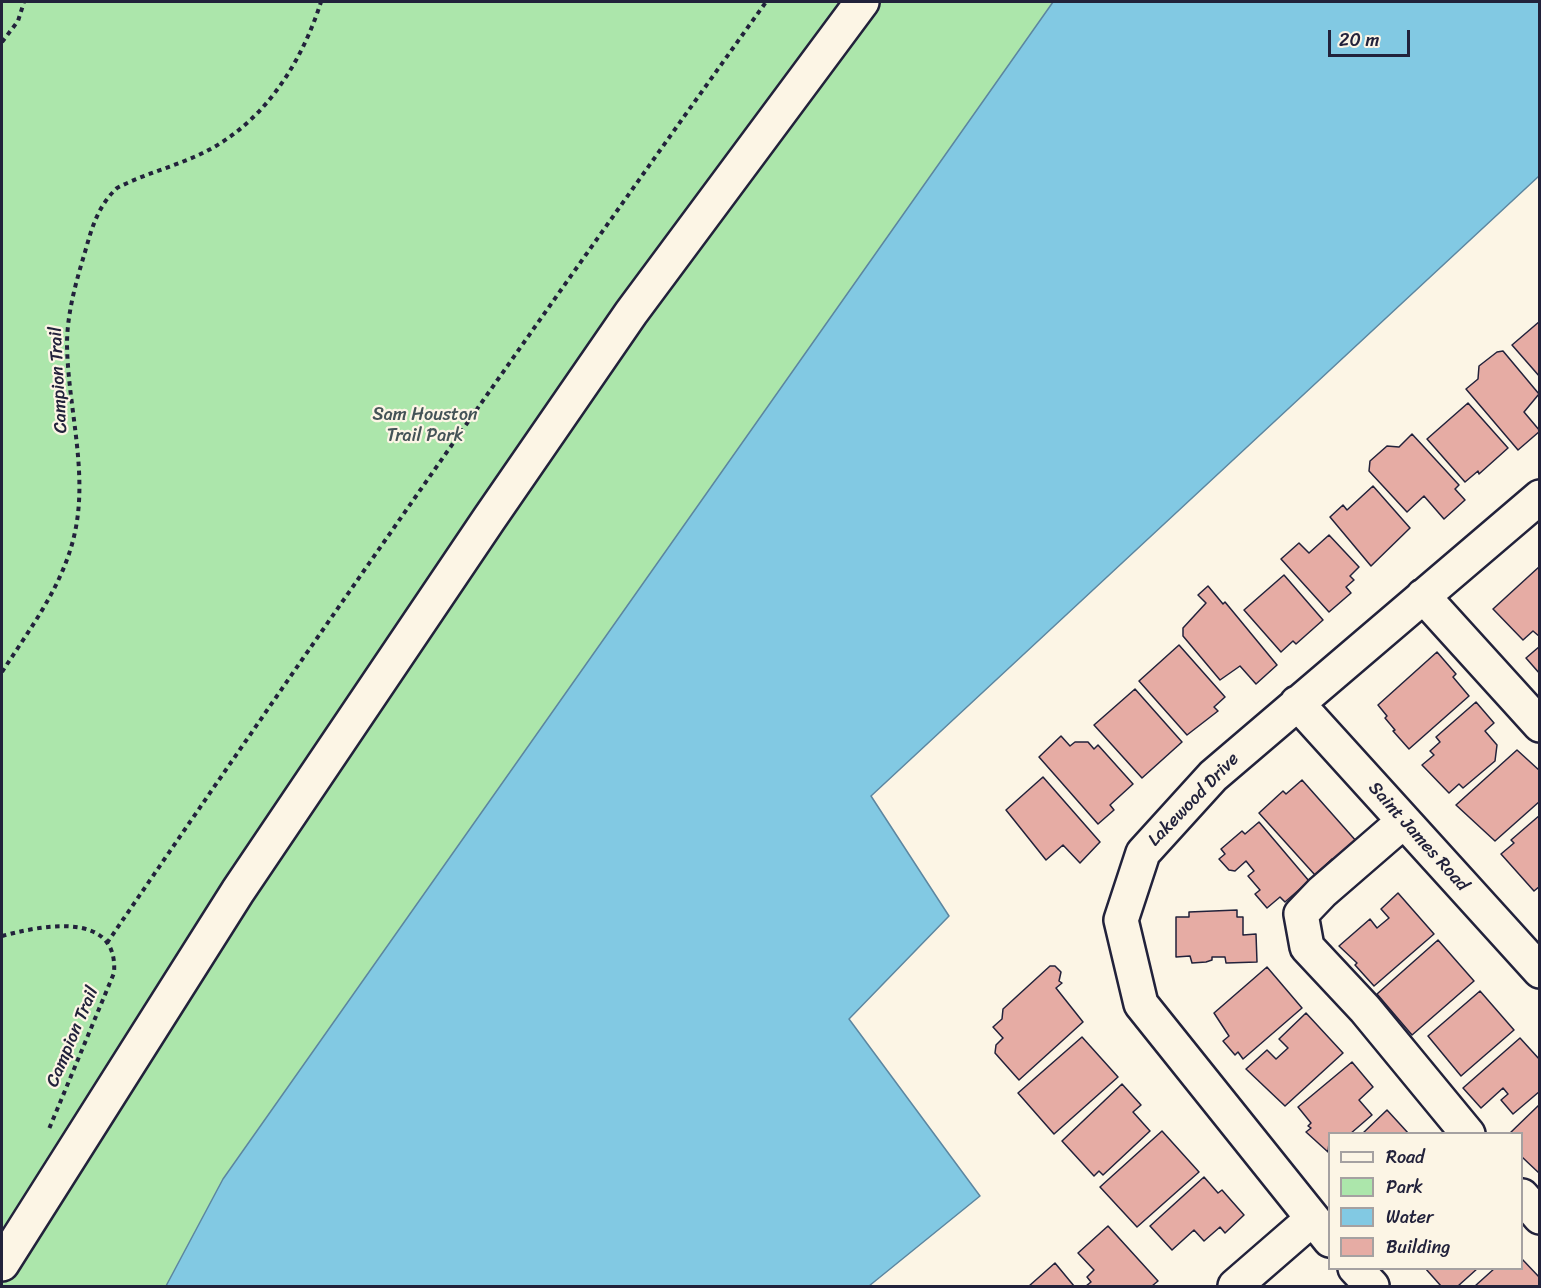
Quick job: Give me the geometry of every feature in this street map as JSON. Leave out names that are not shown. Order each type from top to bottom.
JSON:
[{"type":"street","points":[[2,1264],[238,891],[489,519],[632,313],[862,2]]},
{"type":"street","name":"Lakewood Drive","points":[[1320,1230],[1226,1108],[1141,1004],[1121,920],[1143,853],[1213,776],[1539,497]]},
{"type":"street","points":[[1423,596],[1539,725]]},
{"type":"street","name":"Saint James Road","points":[[1297,703],[1539,971]]},
{"type":"street","points":[[1404,821],[1322,892],[1301,914],[1306,947],[1365,1009],[1466,1132]]},
{"type":"street","points":[[1523,1198],[1539,1217]]},
{"type":"street","points":[[1235,1287],[1320,1230]]},
{"type":"street","points":[[1356,1270],[1372,1287]]},
{"type":"path","points":[[2,42],[18,21],[24,2]]},
{"type":"path","name":"Campion Trail","points":[[2,672],[58,582],[68,559],[76,527],[79,470],[67,343],[69,313],[76,281],[95,219],[105,199],[117,188],[217,145],[235,134],[262,109],[298,57],[321,2]]},
{"type":"path","points":[[2,936],[58,924],[77,926],[94,933],[107,943],[487,393],[766,2]]},
{"type":"path","name":"Campion Trail","points":[[46,1136],[114,973],[115,957],[107,943]]},
{"type":"green space","name":"Sam Houston Trail Park","points":[[2,2],[1254,2],[325,1286],[2,1286]]},
{"type":"water","points":[[1053,2],[1539,2],[1539,176],[871,796],[949,916],[849,1019],[980,1196],[869,1286],[166,1286],[223,1179]]},
{"type":"building","points":[[1540,321],[1540,377],[1512,345]]},
{"type":"building","points":[[1503,351],[1539,394],[1524,412],[1540,431],[1518,450],[1466,389],[1478,379],[1479,366],[1497,352]]},
{"type":"building","points":[[1468,403],[1508,448],[1479,474],[1478,471],[1465,482],[1427,439]]},
{"type":"building","points":[[1412,434],[1459,485],[1455,489],[1465,500],[1444,519],[1424,496],[1407,512],[1369,471],[1370,461],[1387,446],[1399,447]]},
{"type":"building","points":[[1373,486],[1410,528],[1371,566],[1330,517],[1343,505],[1347,510]]},
{"type":"building","points":[[1329,535],[1359,567],[1350,576],[1354,580],[1346,587],[1351,593],[1329,612],[1281,559],[1299,543],[1309,553]]},
{"type":"building","points":[[1540,566],[1540,637],[1533,631],[1523,640],[1493,609]]},
{"type":"building","points":[[1284,575],[1323,620],[1296,644],[1293,641],[1281,652],[1244,610]]},
{"type":"building","points":[[1208,586],[1223,604],[1225,602],[1277,665],[1256,684],[1240,666],[1220,680],[1183,636],[1183,628],[1206,603],[1198,595]]},
{"type":"building","points":[[1179,645],[1225,697],[1214,707],[1218,711],[1187,735],[1139,681]]},
{"type":"building","points":[[1540,646],[1540,674],[1526,658]]},
{"type":"building","points":[[1437,652],[1456,674],[1453,677],[1469,696],[1409,749],[1393,731],[1395,730],[1385,718],[1387,716],[1378,705]]},
{"type":"building","points":[[1135,689],[1182,742],[1142,778],[1094,725]]},
{"type":"building","points":[[1476,702],[1494,723],[1485,731],[1497,745],[1495,761],[1463,788],[1459,784],[1449,793],[1422,765],[1434,755],[1430,751],[1440,742],[1436,737]]},
{"type":"building","points":[[1061,736],[1070,746],[1075,742],[1088,742],[1094,749],[1098,745],[1133,784],[1110,805],[1114,810],[1098,824],[1039,757]]},
{"type":"building","points":[[1517,750],[1540,771],[1540,801],[1495,841],[1456,805]]},
{"type":"building","points":[[1043,777],[1100,842],[1080,863],[1063,845],[1046,860],[1006,810]]},
{"type":"building","points":[[1302,780],[1357,842],[1335,863],[1332,859],[1315,875],[1259,813],[1283,791],[1286,794]]},
{"type":"building","points":[[1540,815],[1540,886],[1534,891],[1501,854],[1514,843],[1511,840]]},
{"type":"building","points":[[1259,822],[1309,881],[1285,902],[1280,897],[1267,908],[1255,894],[1260,890],[1248,876],[1254,871],[1246,861],[1235,871],[1229,870],[1219,859],[1225,854],[1221,849],[1242,831],[1245,834]]},
{"type":"building","points":[[1398,893],[1434,934],[1374,986],[1355,965],[1357,963],[1339,946],[1370,919],[1377,928],[1389,918],[1381,909]]},
{"type":"building","points":[[1237,910],[1237,917],[1243,917],[1243,935],[1256,934],[1257,962],[1226,963],[1225,957],[1212,957],[1212,960],[1206,962],[1192,963],[1190,956],[1176,957],[1176,917],[1189,917],[1189,912]]},
{"type":"building","points":[[1438,940],[1474,981],[1412,1035],[1377,994]]},
{"type":"building","points":[[1050,966],[1055,966],[1061,972],[1059,981],[1062,983],[1056,988],[1083,1022],[1019,1080],[995,1053],[996,1045],[1003,1038],[993,1027],[1002,1019],[1003,1009]]},
{"type":"building","points":[[1267,967],[1302,1008],[1243,1059],[1238,1052],[1235,1055],[1223,1041],[1229,1036],[1214,1013]]},
{"type":"building","points":[[1480,991],[1514,1030],[1461,1076],[1428,1036]]},
{"type":"building","points":[[1306,1013],[1343,1053],[1285,1106],[1246,1069],[1267,1050],[1276,1059],[1288,1048],[1279,1039]]},
{"type":"building","points":[[1082,1037],[1118,1077],[1054,1134],[1018,1093]]},
{"type":"building","points":[[1520,1038],[1540,1060],[1540,1091],[1513,1114],[1501,1100],[1508,1094],[1503,1088],[1481,1108],[1463,1088]]},
{"type":"building","points":[[1352,1062],[1373,1087],[1359,1100],[1372,1115],[1352,1132],[1328,1132],[1328,1152],[1306,1132],[1311,1128],[1308,1126],[1311,1123],[1298,1107]]},
{"type":"building","points":[[1122,1084],[1141,1105],[1133,1112],[1150,1131],[1103,1175],[1099,1171],[1094,1176],[1062,1141]]},
{"type":"building","points":[[1540,1104],[1540,1174],[1523,1158],[1523,1132],[1511,1132]]},
{"type":"building","points":[[1387,1110],[1407,1132],[1364,1132]]},
{"type":"building","points":[[1162,1131],[1199,1172],[1137,1227],[1100,1187]]},
{"type":"building","points":[[1204,1177],[1218,1193],[1222,1190],[1244,1215],[1225,1233],[1220,1227],[1204,1241],[1194,1230],[1172,1250],[1150,1226]]},
{"type":"building","points":[[1108,1226],[1158,1281],[1152,1286],[1086,1286],[1091,1282],[1087,1277],[1094,1270],[1078,1253]]},
{"type":"building","points":[[1523,1260],[1540,1278],[1540,1286],[1475,1286],[1493,1270],[1523,1270]]},
{"type":"building","points":[[1055,1263],[1074,1286],[1029,1286]]},
{"type":"building","points":[[1427,1270],[1476,1270],[1458,1286],[1441,1286]]}]
